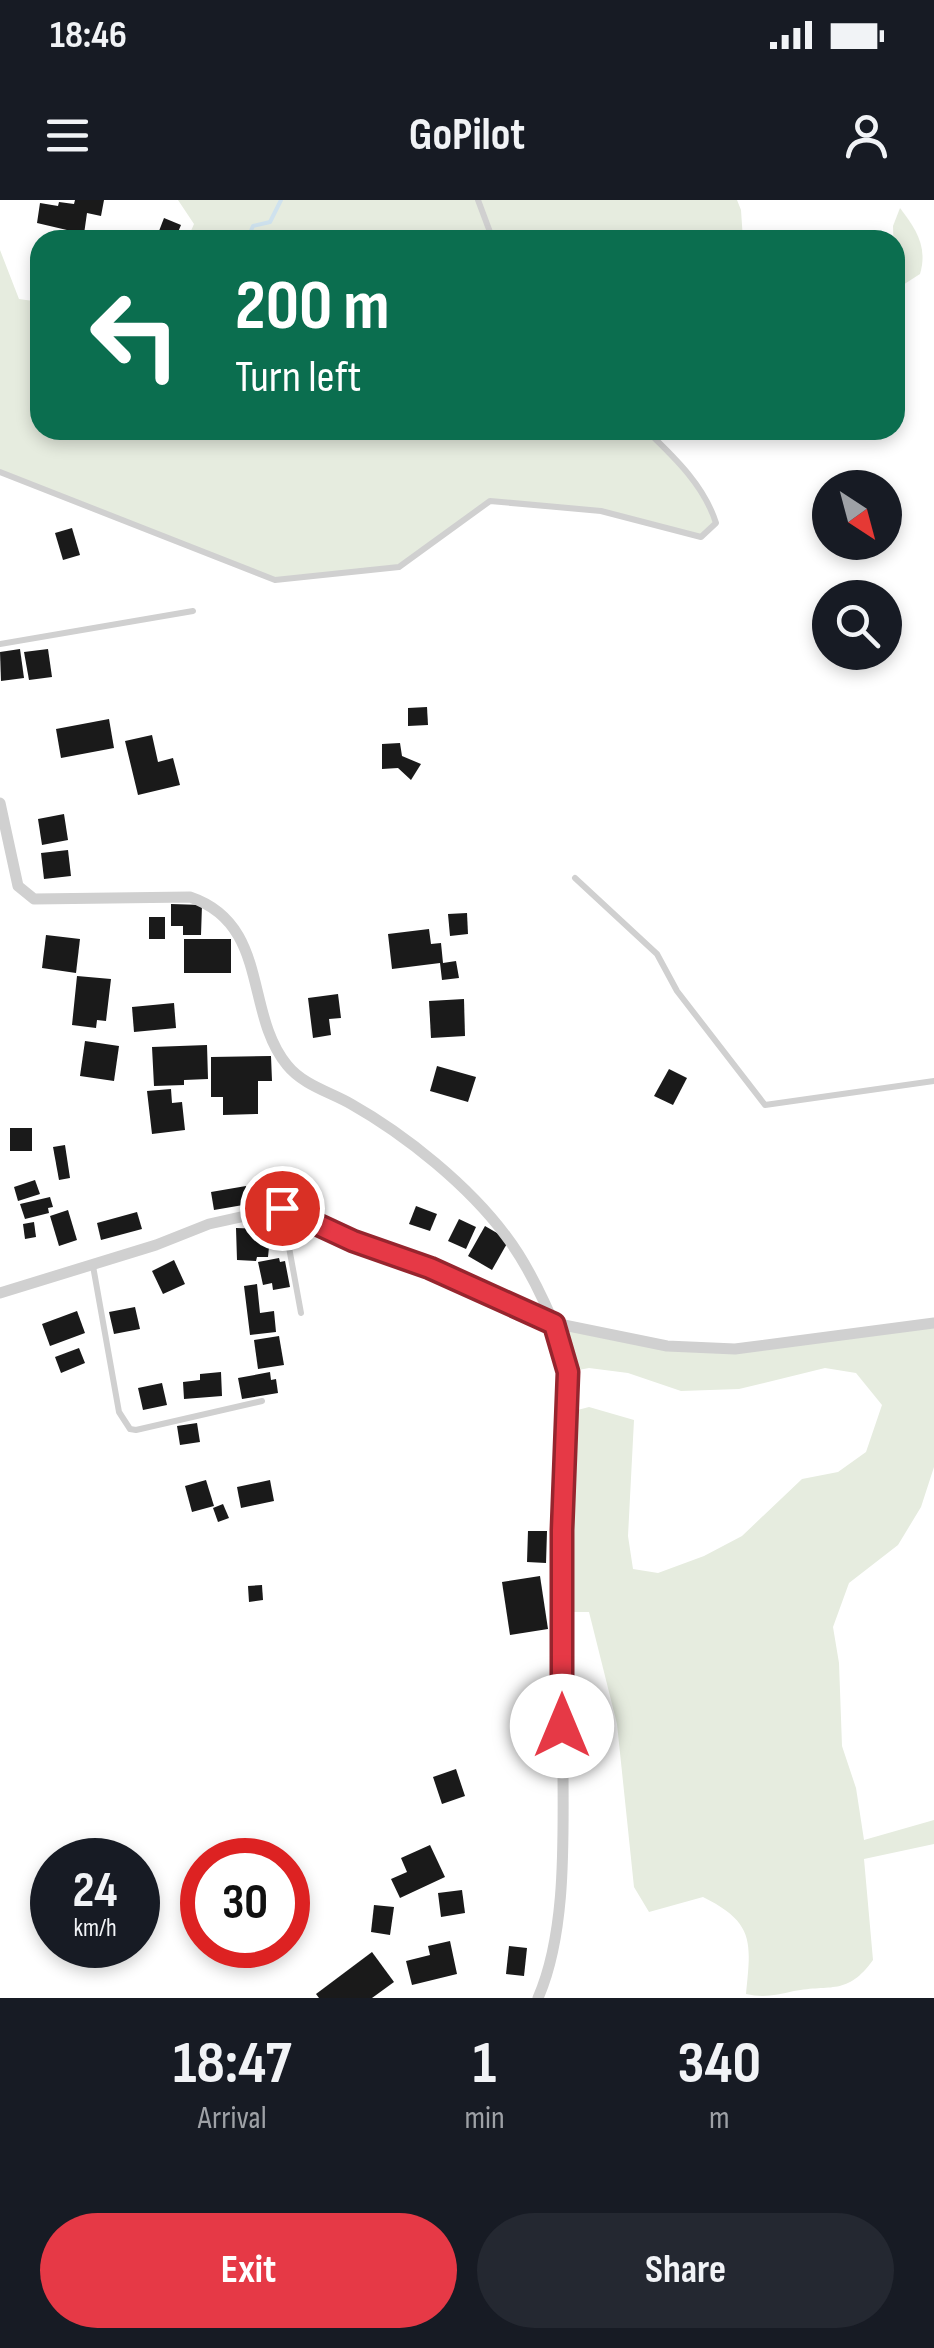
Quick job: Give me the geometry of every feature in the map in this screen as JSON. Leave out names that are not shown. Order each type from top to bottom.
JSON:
[{"type":"street","points":[[0,803],[18,886],[34,899],[190,897],[210,904],[226,918],[240,938],[258,984],[270,1038],[294,1074],[353,1105],[437,1165],[476,1202],[509,1240],[554,1324],[568,1372],[562,1530],[563,1840],[556,1924],[538,1998]]},
{"type":"street","points":[[0,1292],[156,1246],[210,1224],[282,1208],[554,1324],[667,1346],[734,1349],[934,1324]]},
{"type":"lane","points":[[478,200],[489,230]]},
{"type":"lane","points":[[0,472],[275,580],[400,567],[490,501],[600,511],[701,536],[716,523],[710,504],[656,440]]},
{"type":"lane","points":[[0,644],[193,611]]},
{"type":"lane","points":[[575,878],[657,954],[677,991],[765,1106],[934,1081]]},
{"type":"lane","points":[[282,1208],[301,1312]]},
{"type":"lane","points":[[93,1264],[119,1412],[130,1428],[136,1430],[262,1402]]},
{"type":"shaded area","points":[[178,200],[737,200],[742,230],[191,230],[194,224]]},
{"type":"shaded area","points":[[900,208],[919,239],[920,274],[905,284],[905,230],[893,230]]},
{"type":"shaded area","points":[[0,250],[19,299],[30,301],[30,440],[656,440],[696,484],[716,523],[701,537],[601,511],[490,501],[399,567],[275,580],[0,472]]},
{"type":"shaded area","points":[[554,1323],[667,1346],[735,1349],[934,1323],[934,1467],[921,1507],[898,1545],[849,1583],[833,1627],[839,1663],[842,1746],[856,1788],[864,1840],[934,1820],[934,1844],[864,1859],[873,1960],[846,1984],[770,1996],[746,1994],[748,1947],[741,1925],[732,1916],[703,1897],[649,1912],[634,1887],[617,1724],[589,1612],[562,1612],[566,1413],[589,1407],[634,1420],[628,1536],[633,1569],[658,1573],[742,1536],[802,1479],[838,1472],[866,1452],[882,1405],[856,1373],[825,1368],[739,1389],[681,1391],[628,1373],[589,1368],[568,1372]]},
{"type":"building","points":[[75,200],[104,200],[101,216],[87,213],[85,230],[37,223],[40,203],[74,204]]},
{"type":"building","points":[[164,218],[181,225],[179,230],[159,230]]},
{"type":"building","points":[[72,528],[80,555],[63,560],[55,533]]},
{"type":"building","points":[[20,649],[24,678],[1,681],[0,652]]},
{"type":"building","points":[[48,649],[52,677],[29,680],[24,652]]},
{"type":"building","points":[[427,707],[428,725],[408,726],[408,708]]},
{"type":"building","points":[[109,719],[114,748],[61,758],[56,729]]},
{"type":"building","points":[[152,735],[158,762],[173,758],[180,785],[138,795],[125,741]]},
{"type":"building","points":[[400,743],[402,756],[421,764],[411,780],[398,768],[382,769],[382,744]]},
{"type":"building","points":[[64,814],[68,840],[42,845],[38,819]]},
{"type":"building","points":[[68,850],[71,876],[44,879],[41,853]]},
{"type":"building","points":[[171,904],[202,905],[201,935],[183,935],[183,926],[171,926]]},
{"type":"building","points":[[467,913],[468,934],[450,936],[448,914]]},
{"type":"building","points":[[149,917],[165,917],[165,939],[149,939]]},
{"type":"building","points":[[429,929],[431,944],[441,943],[443,963],[456,961],[459,978],[442,980],[440,963],[392,969],[388,934]]},
{"type":"building","points":[[46,935],[80,939],[76,973],[42,968]]},
{"type":"building","points":[[184,939],[231,939],[231,973],[184,973]]},
{"type":"building","points":[[77,976],[111,979],[106,1021],[97,1020],[96,1028],[72,1025]]},
{"type":"building","points":[[338,994],[341,1018],[329,1019],[331,1035],[313,1038],[308,998]]},
{"type":"building","points":[[464,999],[465,1036],[431,1038],[429,1001]]},
{"type":"building","points":[[174,1003],[176,1028],[134,1032],[132,1007]]},
{"type":"building","points":[[85,1041],[119,1046],[114,1081],[80,1076]]},
{"type":"building","points":[[207,1045],[208,1079],[154,1086],[152,1047]]},
{"type":"building","points":[[271,1056],[272,1081],[258,1081],[258,1114],[223,1115],[223,1097],[211,1097],[211,1057]]},
{"type":"building","points":[[437,1066],[476,1077],[468,1102],[430,1091]]},
{"type":"building","points":[[669,1069],[687,1078],[673,1105],[654,1096]]},
{"type":"building","points":[[171,1089],[172,1103],[182,1102],[185,1130],[152,1134],[147,1091]]},
{"type":"building","points":[[10,1128],[32,1128],[32,1151],[10,1151]]},
{"type":"building","points":[[65,1145],[70,1178],[59,1180],[53,1147]]},
{"type":"building","points":[[35,1180],[40,1194],[18,1201],[14,1187]]},
{"type":"building","points":[[246,1186],[249,1204],[214,1210],[211,1192]]},
{"type":"building","points":[[50,1197],[53,1207],[48,1208],[49,1213],[25,1219],[20,1204]]},
{"type":"building","points":[[416,1206],[437,1214],[430,1231],[409,1224]]},
{"type":"building","points":[[68,1210],[77,1240],[59,1246],[50,1216]]},
{"type":"building","points":[[137,1212],[142,1229],[101,1240],[97,1223]]},
{"type":"building","points":[[459,1219],[476,1227],[466,1249],[448,1241]]},
{"type":"building","points":[[34,1222],[36,1237],[25,1239],[23,1224]]},
{"type":"building","points":[[485,1226],[509,1240],[492,1270],[468,1256]]},
{"type":"building","points":[[236,1228],[262,1229],[262,1241],[269,1241],[270,1232],[280,1233],[280,1248],[269,1247],[268,1257],[257,1257],[256,1261],[237,1260]]},
{"type":"building","points":[[279,1258],[280,1262],[285,1261],[290,1287],[273,1290],[272,1283],[263,1285],[258,1262]]},
{"type":"building","points":[[174,1260],[185,1284],[163,1294],[152,1271]]},
{"type":"building","points":[[257,1284],[260,1313],[274,1311],[276,1332],[250,1335],[244,1286]]},
{"type":"building","points":[[135,1307],[140,1329],[114,1334],[109,1312]]},
{"type":"building","points":[[77,1311],[85,1333],[50,1346],[42,1324]]},
{"type":"building","points":[[279,1336],[284,1365],[258,1369],[254,1340]]},
{"type":"building","points":[[79,1348],[85,1363],[61,1373],[55,1357]]},
{"type":"building","points":[[221,1372],[222,1396],[184,1399],[183,1382],[200,1380],[200,1374]]},
{"type":"building","points":[[270,1372],[271,1380],[276,1379],[278,1393],[242,1399],[238,1378]]},
{"type":"building","points":[[162,1383],[167,1405],[143,1410],[138,1388]]},
{"type":"building","points":[[197,1423],[200,1442],[180,1445],[177,1426]]},
{"type":"building","points":[[206,1480],[214,1506],[192,1512],[185,1486]]},
{"type":"building","points":[[270,1480],[274,1501],[241,1508],[237,1487]]},
{"type":"building","points":[[223,1504],[229,1518],[218,1522],[213,1508]]},
{"type":"building","points":[[528,1531],[547,1531],[546,1563],[527,1562]]},
{"type":"building","points":[[540,1576],[548,1629],[510,1635],[502,1582]]},
{"type":"building","points":[[262,1585],[263,1600],[249,1602],[248,1586]]},
{"type":"building","points":[[456,1769],[465,1796],[442,1804],[433,1777]]},
{"type":"building","points":[[430,1845],[445,1877],[400,1898],[391,1879],[407,1872],[401,1858]]},
{"type":"building","points":[[462,1890],[465,1913],[441,1917],[438,1893]]},
{"type":"building","points":[[374,1905],[394,1907],[390,1935],[371,1932]]},
{"type":"building","points":[[450,1941],[457,1974],[412,1985],[406,1961],[430,1955],[428,1946]]},
{"type":"building","points":[[509,1946],[527,1948],[524,1976],[506,1974]]},
{"type":"building","points":[[372,1952],[394,1982],[372,1998],[319,1998],[316,1994]]},
{"type":"waterway","points":[[251,230],[253,226],[270,222],[281,200]]},
{"type":"route","points":[[282,1208],[554,1324],[568,1372],[562,1530],[562,1726]]}]
